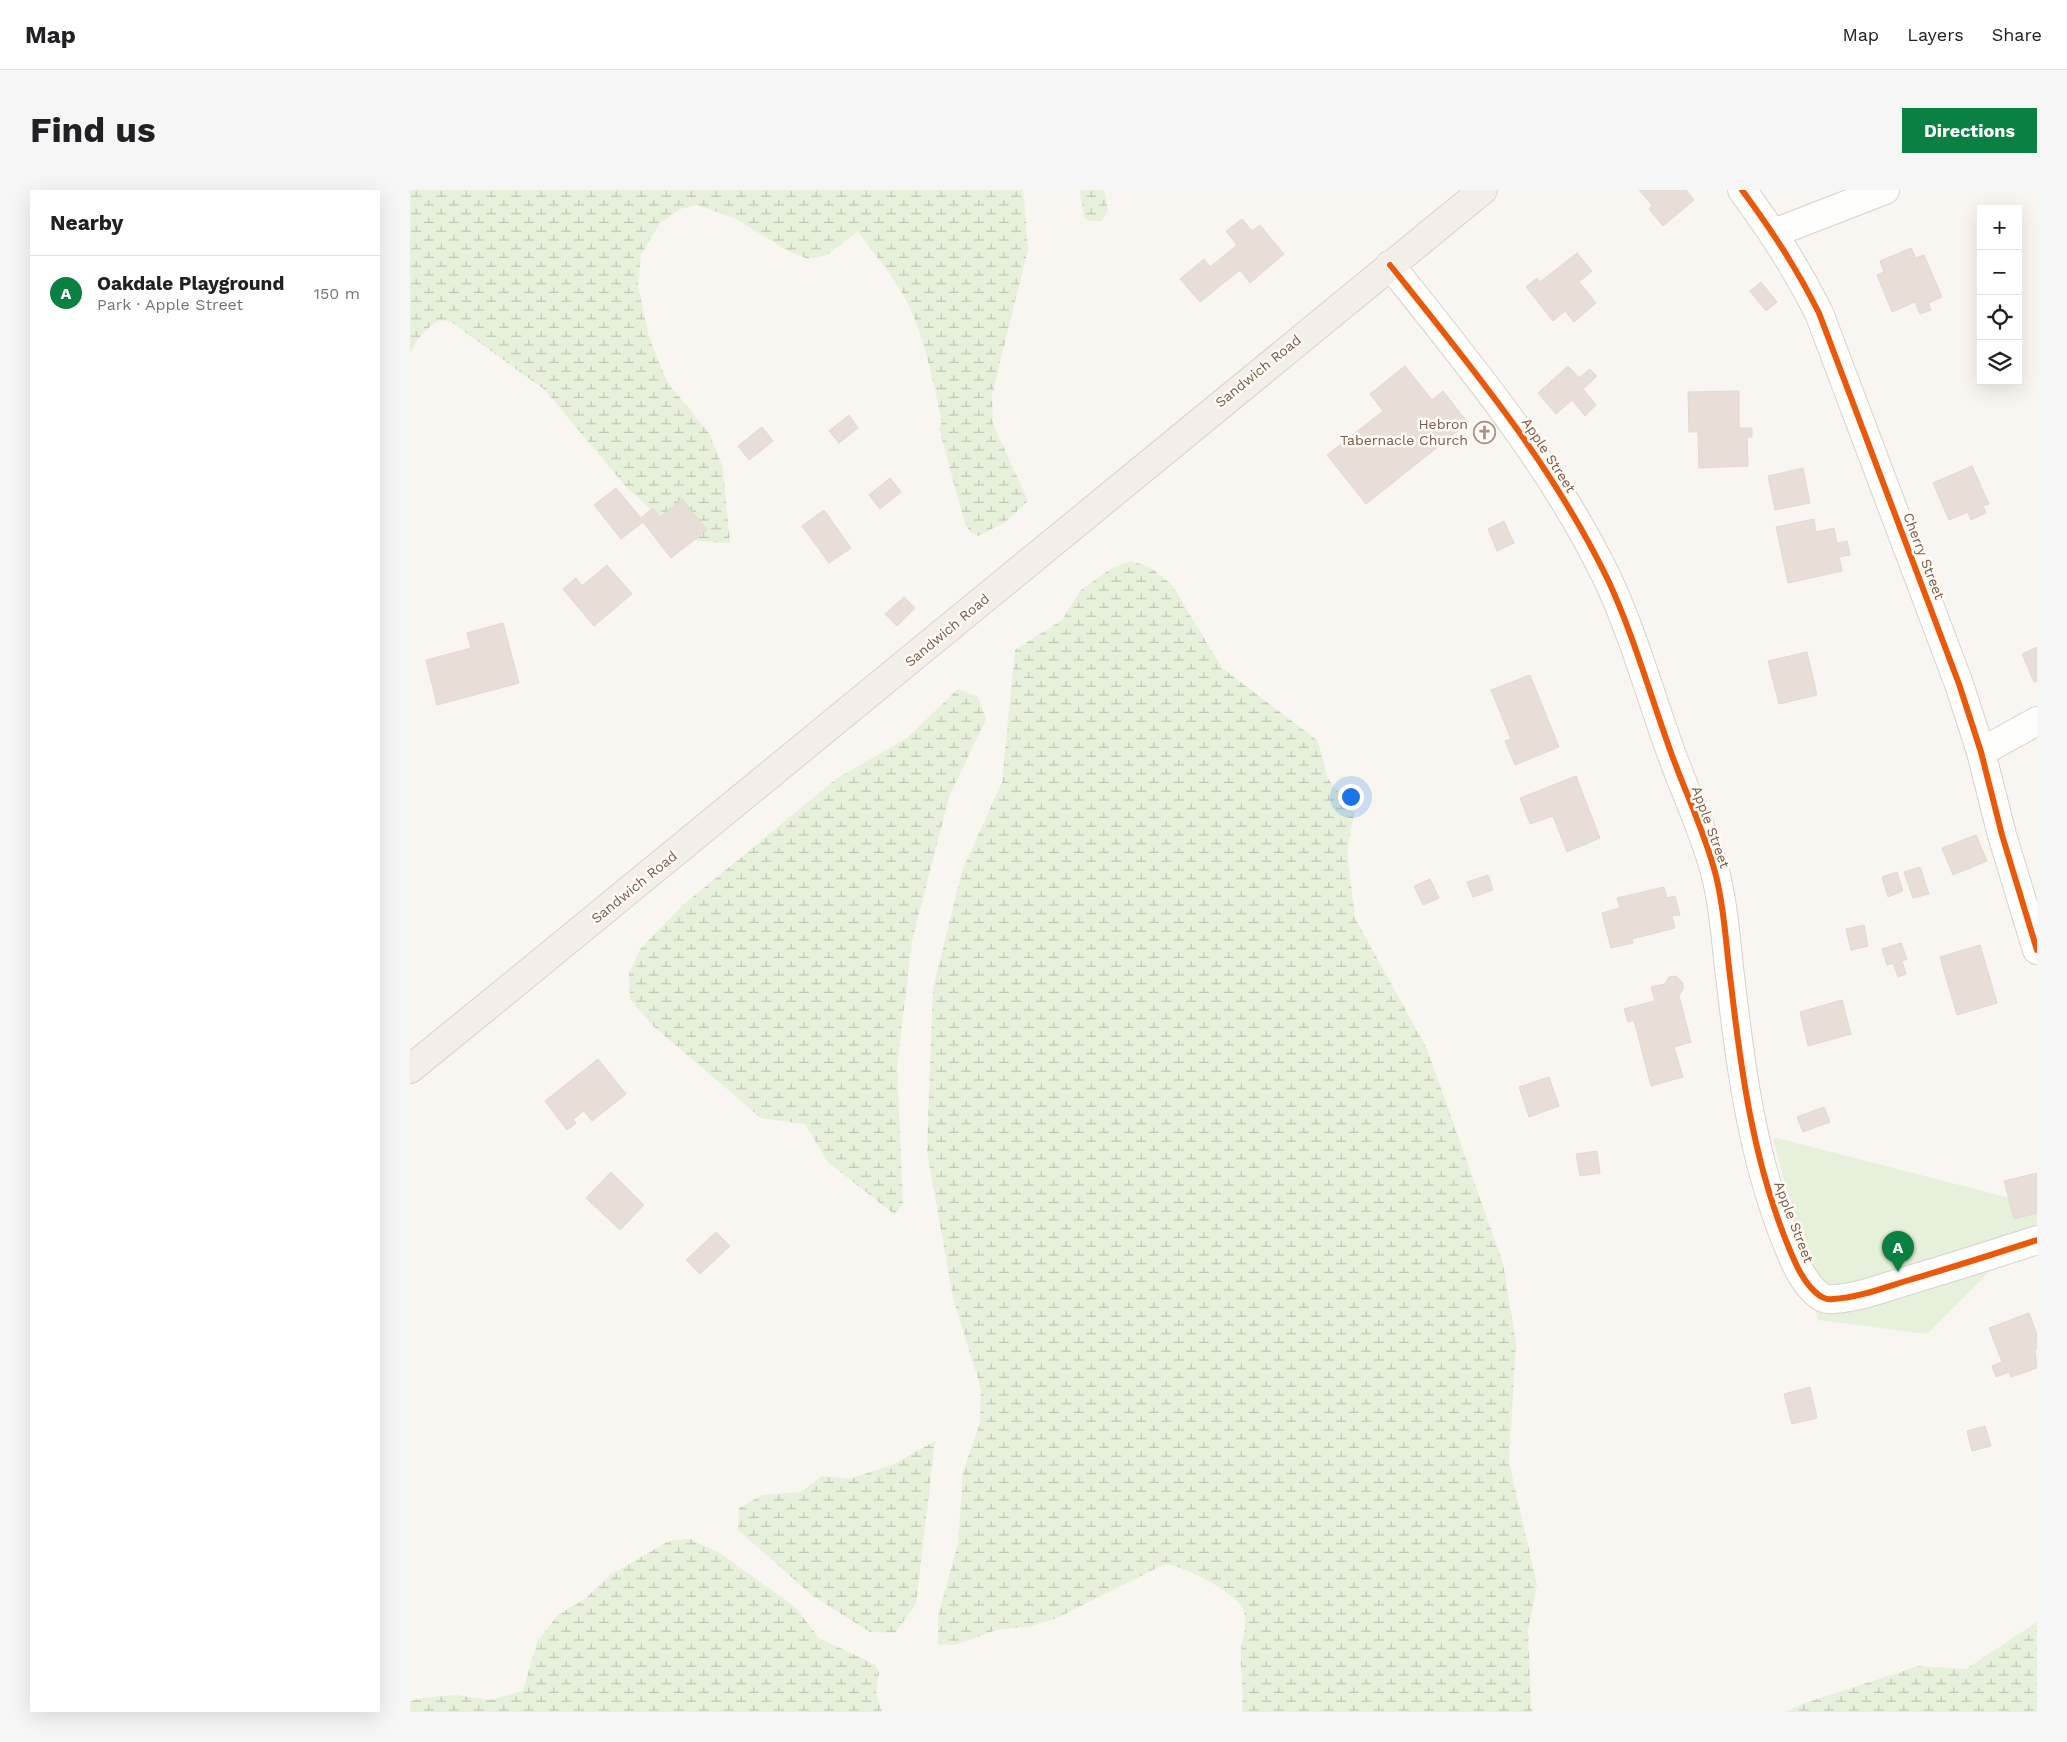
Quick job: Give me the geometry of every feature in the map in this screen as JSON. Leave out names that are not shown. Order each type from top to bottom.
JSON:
[{"type":"main road","name":"Sandwich Road","points":[[410,1069],[942,634],[1222,401],[1483,190]]},
{"type":"street","name":"Cherry Street","points":[[1742,190],[1774,233],[1800,274],[1819,313],[1956,675],[1981,752],[2002,835],[2037,950]]},
{"type":"street","points":[[1774,233],[1885,190]]},
{"type":"street","name":"Apple Street","points":[[1390,265],[1479,377],[1547,474],[1589,544],[1622,612],[1660,724],[1716,875],[1739,1050],[1755,1137],[1772,1204],[1801,1274],[1819,1295],[1828,1300],[1873,1291],[2037,1240]]},
{"type":"street","points":[[1981,752],[2037,721]]},
{"type":"green space","points":[[410,190],[1023,190],[1028,249],[992,395],[993,424],[1028,501],[1005,522],[978,536],[970,532],[964,520],[939,428],[942,422],[928,360],[913,314],[901,291],[858,231],[827,255],[808,259],[786,250],[736,219],[698,205],[680,209],[660,223],[641,255],[638,287],[649,337],[667,382],[709,433],[723,468],[730,543],[698,541],[671,527],[627,488],[545,390],[450,321],[439,320],[430,327],[422,334],[410,353]]},
{"type":"green space","points":[[1080,190],[1104,190],[1108,210],[1101,221],[1089,221],[1084,217]]},
{"type":"green space","points":[[1131,561],[1150,567],[1172,585],[1222,668],[1318,741],[1328,779],[1354,812],[1347,851],[1355,918],[1427,1049],[1503,1263],[1516,1343],[1509,1462],[1537,1585],[1528,1631],[1531,1707],[1533,1712],[1242,1712],[1241,1651],[1245,1630],[1245,1614],[1243,1609],[1231,1595],[1196,1574],[1165,1564],[1057,1618],[1032,1626],[996,1630],[955,1645],[938,1644],[938,1616],[958,1544],[963,1471],[980,1423],[981,1389],[953,1298],[927,1151],[933,988],[962,871],[1002,782],[1015,650],[1062,620],[1081,590],[1112,568]]},
{"type":"green space","points":[[958,689],[978,697],[986,719],[949,797],[912,941],[897,1067],[903,1203],[895,1215],[828,1162],[805,1124],[761,1118],[653,1026],[630,999],[629,973],[641,948],[682,906],[836,779],[907,738]]},
{"type":"green space","points":[[1773,1137],[2037,1205],[2037,1224],[1927,1334],[1818,1320]]},
{"type":"green space","points":[[935,1441],[916,1604],[895,1633],[870,1632],[813,1596],[738,1530],[739,1508],[762,1495],[801,1492],[822,1476],[850,1479],[894,1464]]},
{"type":"green space","points":[[690,1539],[718,1552],[795,1607],[819,1638],[876,1665],[879,1673],[876,1694],[882,1712],[410,1712],[410,1701],[423,1698],[456,1695],[490,1700],[523,1691],[537,1642],[558,1615],[585,1599],[610,1575],[669,1541]]},
{"type":"green space","points":[[2037,1622],[2037,1712],[1785,1712],[1805,1703],[1919,1666],[1966,1669]]},
{"type":"building","points":[[1639,190],[1686,190],[1694,200],[1663,226],[1649,209],[1652,205]]},
{"type":"building","points":[[1242,219],[1252,231],[1260,225],[1284,254],[1250,283],[1240,270],[1200,302],[1180,279],[1204,259],[1210,267],[1237,245],[1226,231]]},
{"type":"building","points":[[1911,248],[1916,258],[1924,255],[1942,297],[1928,303],[1931,310],[1920,314],[1915,302],[1892,312],[1877,275],[1884,272],[1880,261]]},
{"type":"building","points":[[1577,253],[1592,271],[1579,282],[1596,303],[1574,322],[1565,311],[1553,321],[1526,287],[1537,278],[1540,282]]},
{"type":"building","points":[[1761,282],[1777,302],[1766,311],[1750,291]]},
{"type":"building","points":[[1405,366],[1432,400],[1443,391],[1468,423],[1366,504],[1327,455],[1383,411],[1370,394]]},
{"type":"building","points":[[1568,366],[1579,378],[1590,369],[1597,376],[1583,389],[1596,405],[1585,416],[1572,400],[1556,414],[1538,393]]},
{"type":"building","points":[[1739,391],[1739,428],[1752,428],[1752,437],[1747,437],[1748,466],[1699,468],[1698,432],[1689,432],[1688,392]]},
{"type":"building","points":[[849,415],[858,428],[839,443],[829,431]]},
{"type":"building","points":[[762,427],[773,441],[749,460],[738,446]]},
{"type":"building","points":[[1972,466],[1989,504],[1983,506],[1986,513],[1971,520],[1968,512],[1949,520],[1933,483]]},
{"type":"building","points":[[1803,468],[1810,503],[1775,510],[1768,476]]},
{"type":"building","points":[[890,478],[901,492],[880,509],[869,495]]},
{"type":"building","points":[[616,488],[641,518],[653,508],[660,517],[682,499],[707,530],[671,558],[643,522],[621,539],[594,505]]},
{"type":"building","points":[[824,510],[851,548],[829,563],[802,526]]},
{"type":"building","points":[[1814,519],[1816,532],[1834,528],[1837,543],[1847,541],[1850,555],[1839,557],[1842,571],[1788,583],[1776,527]]},
{"type":"building","points":[[1504,521],[1514,543],[1497,551],[1488,529]]},
{"type":"building","points":[[607,565],[632,594],[594,626],[563,589],[576,578],[582,586]]},
{"type":"building","points":[[904,597],[915,608],[897,626],[885,614]]},
{"type":"building","points":[[503,623],[519,683],[437,705],[426,660],[471,648],[467,633]]},
{"type":"building","points":[[2037,647],[2037,681],[2034,682],[2022,654]]},
{"type":"building","points":[[1807,652],[1817,695],[1779,704],[1768,661]]},
{"type":"building","points":[[1530,675],[1559,747],[1515,765],[1505,741],[1511,739],[1491,690]]},
{"type":"building","points":[[1576,776],[1600,838],[1567,852],[1553,816],[1530,824],[1520,798]]},
{"type":"building","points":[[1976,835],[1987,861],[1953,875],[1942,848]]},
{"type":"building","points":[[1920,867],[1929,894],[1913,898],[1904,872]]},
{"type":"building","points":[[1897,872],[1903,891],[1888,897],[1882,877]]},
{"type":"building","points":[[1488,875],[1493,890],[1473,897],[1467,882]]},
{"type":"building","points":[[1430,879],[1439,898],[1423,905],[1414,886]]},
{"type":"building","points":[[1664,887],[1667,898],[1675,896],[1680,915],[1672,916],[1675,928],[1632,939],[1633,943],[1611,948],[1602,913],[1620,908],[1617,898]]},
{"type":"building","points":[[1864,925],[1868,946],[1851,950],[1846,929]]},
{"type":"building","points":[[1901,943],[1907,959],[1902,961],[1906,974],[1898,977],[1893,963],[1887,965],[1882,949]]},
{"type":"building","points":[[1980,945],[1997,1003],[1957,1015],[1940,957]]},
{"type":"building","points":[[1676,976],[1683,983],[1683,989],[1679,996],[1691,1042],[1674,1047],[1683,1077],[1651,1086],[1634,1020],[1628,1022],[1624,1009],[1655,1001],[1651,987],[1665,984],[1669,977]]},
{"type":"building","points":[[1842,1000],[1851,1034],[1808,1046],[1800,1012]]},
{"type":"building","points":[[598,1059],[626,1094],[592,1121],[584,1111],[573,1119],[576,1123],[567,1130],[545,1101]]},
{"type":"building","points":[[1549,1077],[1559,1106],[1529,1117],[1519,1087]]},
{"type":"building","points":[[1824,1107],[1830,1122],[1803,1132],[1797,1117]]},
{"type":"building","points":[[1597,1151],[1600,1173],[1580,1176],[1576,1154]]},
{"type":"building","points":[[611,1172],[644,1205],[620,1230],[586,1198]]},
{"type":"building","points":[[2037,1173],[2037,1213],[2014,1219],[2004,1181]]},
{"type":"building","points":[[716,1232],[730,1246],[700,1274],[686,1260]]},
{"type":"building","points":[[2029,1313],[2037,1335],[2037,1349],[2035,1350],[2037,1368],[2011,1377],[2009,1372],[1996,1377],[1992,1366],[2002,1362],[1989,1328]]},
{"type":"building","points":[[1810,1387],[1817,1418],[1792,1424],[1784,1394]]},
{"type":"building","points":[[1985,1426],[1991,1446],[1972,1451],[1967,1431]]},
{"type":"cycle path","points":[[1742,190],[1783,250],[1819,313],[1959,684],[1981,752],[2002,835],[2037,950]]},
{"type":"cycle path","points":[[1390,265],[1450,340],[1536,456],[1586,537],[1617,600],[1675,763],[1706,843],[1716,876],[1723,916],[1739,1049],[1756,1145],[1764,1176],[1785,1238],[1803,1277],[1814,1291],[1826,1299],[1861,1295],[2037,1240]]},
{"type":"place","name":"Hebron Tabernacle Church","points":[[1484,432]]},
{"type":"place","name":"Oakdale Playground","points":[[1898,1272]]}]
